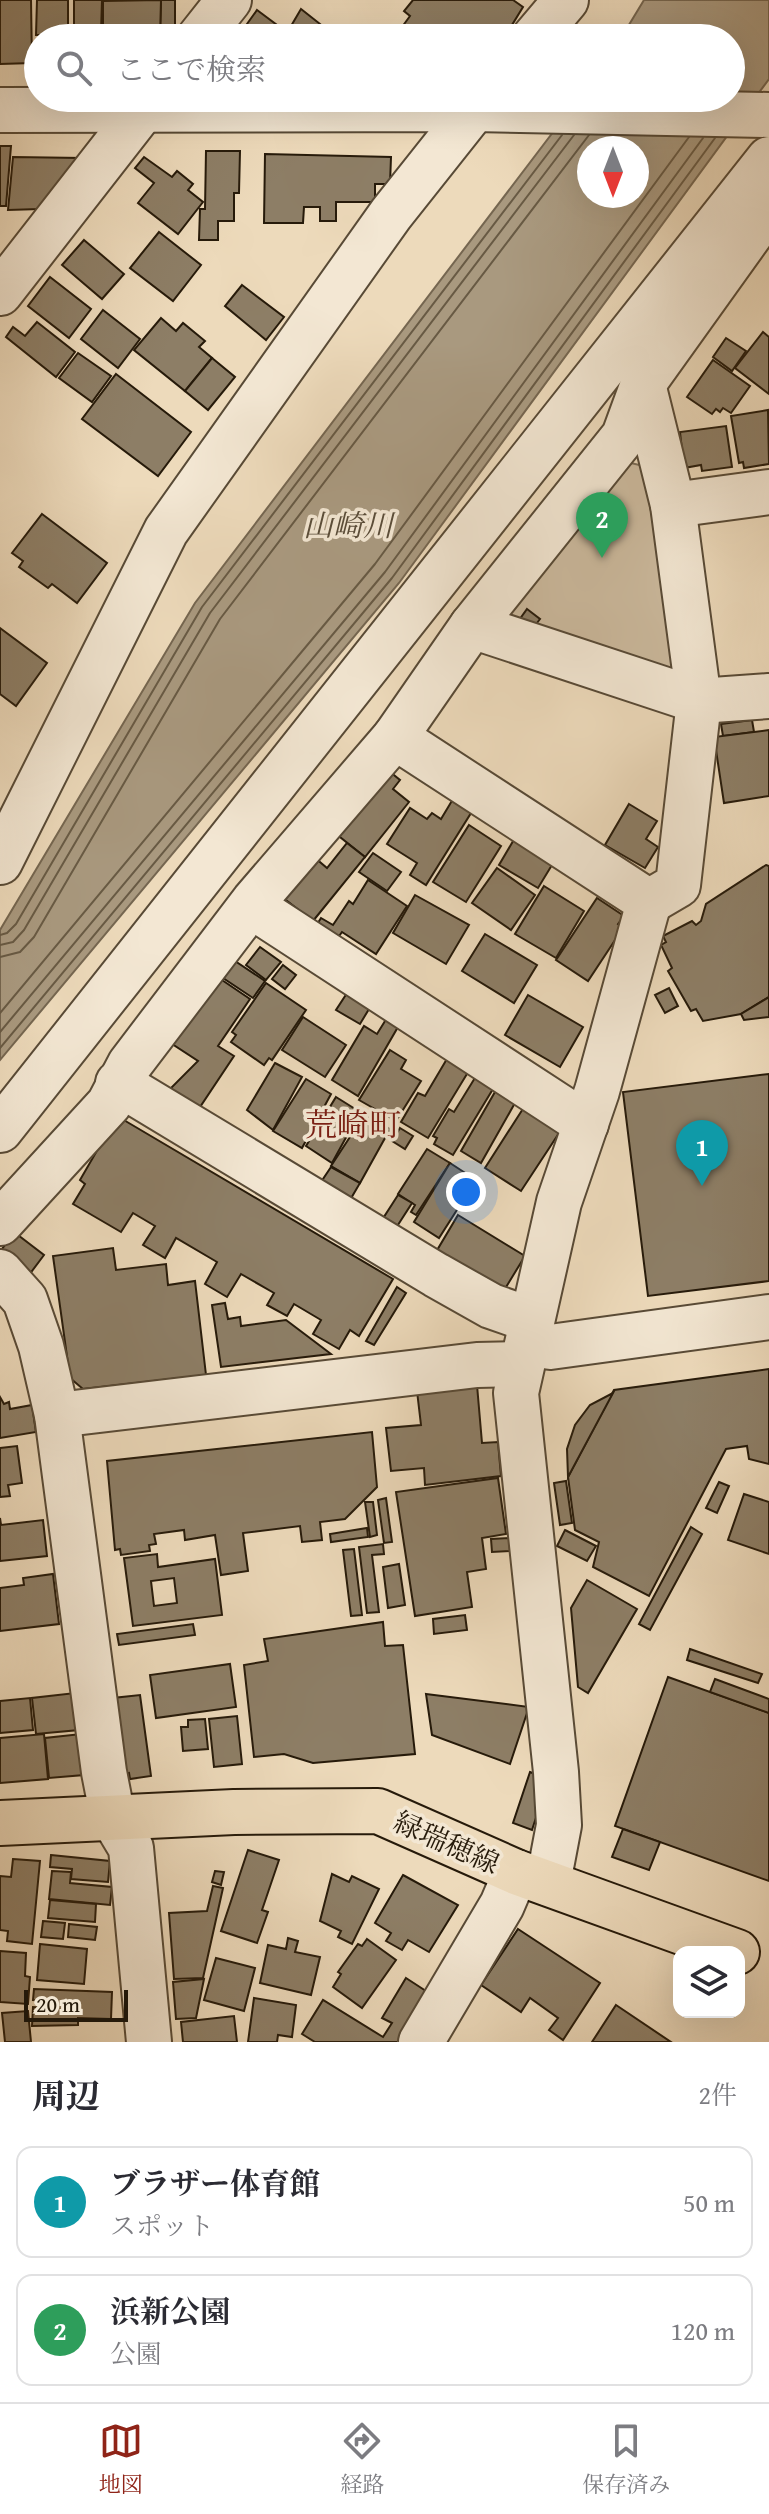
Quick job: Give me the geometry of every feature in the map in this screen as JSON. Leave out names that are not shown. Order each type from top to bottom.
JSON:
[{"type":"main road","name":"緑瑞穂線","points":[[0,1823],[234,1812],[378,1811],[532,1878],[721,1946]]},
{"type":"main road","name":"緑瑞穂線","points":[[745,1955],[769,1964]]},
{"type":"street","points":[[210,24],[229,0]]},
{"type":"street","points":[[546,24],[566,0]]},
{"type":"street","points":[[0,110],[24,109]]},
{"type":"street","points":[[0,293],[141,112]]},
{"type":"street","points":[[0,862],[166,531],[391,214],[478,112]]},
{"type":"street","points":[[674,112],[769,115]]},
{"type":"street","points":[[0,1130],[769,159]]},
{"type":"street","points":[[0,1223],[109,1104],[118,1083],[253,907],[395,737],[472,626],[624,436],[769,208]]},
{"type":"street","points":[[648,400],[769,260]]},
{"type":"street","points":[[421,2042],[502,1905],[532,1878],[559,1825],[516,1393],[559,1202],[586,1124],[649,902],[678,885],[699,701],[673,505],[648,400]]},
{"type":"street","points":[[673,505],[769,492]]},
{"type":"street","points":[[472,626],[699,701],[769,696]]},
{"type":"street","points":[[395,737],[649,902]]},
{"type":"street","points":[[253,907],[586,1124]]},
{"type":"street","points":[[118,1083],[491,1306],[527,1342],[550,1347],[769,1317]]},
{"type":"street","points":[[0,1272],[25,1300],[57,1415],[104,1772],[113,1818],[131,1848],[149,2042]]},
{"type":"street","points":[[57,1415],[477,1365],[527,1342]]},
{"type":"shaded area","points":[[622,461],[644,466],[675,665],[654,679],[512,630],[504,610]]},
{"type":"water","name":"山崎川","points":[[644,0],[769,0],[769,79],[745,112],[745,24],[629,24]]},
{"type":"water","name":"山崎川","points":[[568,112],[745,112],[399,583],[0,1060],[0,930],[195,603]]},
{"type":"building","points":[[0,0],[31,0],[31,24],[24,24],[24,63],[0,64]]},
{"type":"building","points":[[37,0],[68,0],[68,24],[36,24]]},
{"type":"building","points":[[74,0],[102,0],[101,24],[74,24]]},
{"type":"building","points":[[161,0],[175,0],[175,24],[160,24]]},
{"type":"building","points":[[161,0],[160,24],[103,24],[103,1]]},
{"type":"building","points":[[413,0],[513,0],[523,7],[513,24],[404,24],[410,16],[404,11]]},
{"type":"building","points":[[301,9],[320,24],[292,24]]},
{"type":"building","points":[[257,10],[276,24],[247,24]]},
{"type":"building","points":[[0,146],[11,146],[6,206],[0,206]]},
{"type":"building","points":[[206,151],[240,151],[239,193],[234,193],[234,221],[218,221],[218,240],[199,240],[200,209],[205,209]]},
{"type":"building","points":[[265,154],[391,157],[390,184],[375,184],[375,202],[336,202],[336,221],[320,221],[320,207],[304,207],[303,223],[264,223]]},
{"type":"building","points":[[13,157],[82,158],[40,209],[8,210]]},
{"type":"building","points":[[144,157],[172,177],[177,171],[193,184],[188,190],[203,202],[178,234],[138,203],[154,183],[135,168]]},
{"type":"building","points":[[159,232],[201,265],[173,301],[130,268]]},
{"type":"building","points":[[84,240],[124,274],[102,299],[62,265]]},
{"type":"building","points":[[50,277],[91,309],[69,338],[28,306]]},
{"type":"building","points":[[242,285],[284,317],[266,340],[225,306]]},
{"type":"building","points":[[103,310],[140,339],[118,368],[81,339]]},
{"type":"building","points":[[161,318],[176,331],[183,323],[205,341],[199,347],[212,358],[185,391],[134,350]]},
{"type":"building","points":[[37,322],[75,352],[56,377],[6,337],[13,327],[25,336]]},
{"type":"building","points":[[763,332],[769,337],[769,394],[735,368]]},
{"type":"building","points":[[726,338],[746,351],[732,371],[713,357]]},
{"type":"building","points":[[78,353],[111,376],[92,402],[59,378]]},
{"type":"building","points":[[212,358],[235,377],[208,410],[185,391]]},
{"type":"building","points":[[713,360],[750,386],[731,413],[723,408],[720,412],[716,409],[712,414],[687,397]]},
{"type":"building","points":[[116,374],[191,432],[158,476],[82,419]]},
{"type":"building","points":[[768,410],[769,464],[744,468],[743,462],[739,463],[731,416]]},
{"type":"building","points":[[726,426],[732,467],[702,471],[701,465],[684,468],[680,432]]},
{"type":"building","points":[[42,514],[107,563],[77,603],[52,584],[48,588],[19,567],[23,561],[12,553]]},
{"type":"building","points":[[527,609],[540,619],[530,632],[517,623]]},
{"type":"building","points":[[0,628],[47,663],[16,706],[0,694]]},
{"type":"building","points":[[752,720],[754,732],[723,736],[721,724]]},
{"type":"building","points":[[769,730],[769,796],[724,803],[714,737]]},
{"type":"building","points":[[384,767],[400,780],[393,789],[409,802],[365,857],[335,833]]},
{"type":"building","points":[[456,794],[476,805],[426,885],[410,875],[417,863],[387,844],[410,808],[427,819],[432,813],[441,819]]},
{"type":"building","points":[[629,804],[657,821],[646,839],[658,847],[645,868],[605,845]]},
{"type":"building","points":[[469,825],[501,846],[466,902],[433,882]]},
{"type":"building","points":[[519,831],[558,855],[538,888],[499,865]]},
{"type":"building","points":[[347,843],[365,857],[313,921],[282,897],[314,857],[327,868]]},
{"type":"building","points":[[373,853],[401,872],[387,891],[359,872]]},
{"type":"building","points":[[766,865],[769,866],[769,997],[741,1014],[703,1021],[696,1009],[691,1011],[668,971],[672,968],[661,945],[666,942],[663,936],[692,921],[696,925],[701,921],[706,904]]},
{"type":"building","points":[[497,868],[535,895],[511,930],[472,903]]},
{"type":"building","points":[[368,880],[407,906],[376,954],[342,932],[337,939],[316,926],[321,918],[333,925],[349,901],[353,904]]},
{"type":"building","points":[[544,886],[584,911],[556,958],[515,934]]},
{"type":"building","points":[[415,895],[469,925],[446,964],[393,933]]},
{"type":"building","points":[[597,898],[624,916],[618,924],[623,928],[588,981],[556,960]]},
{"type":"building","points":[[485,934],[537,965],[514,1003],[462,971]]},
{"type":"building","points":[[260,947],[281,962],[266,980],[246,965]]},
{"type":"building","points":[[235,961],[265,981],[253,998],[223,978]]},
{"type":"building","points":[[283,965],[296,975],[285,989],[272,979]]},
{"type":"building","points":[[219,978],[250,999],[218,1046],[234,1056],[196,1113],[166,1093],[198,1061],[166,1040],[178,1022],[186,1027]]},
{"type":"building","points":[[266,983],[306,1010],[272,1060],[269,1058],[264,1065],[231,1042],[236,1035],[232,1032]]},
{"type":"building","points":[[669,988],[678,1006],[665,1013],[655,995]]},
{"type":"building","points":[[349,990],[372,1004],[360,1024],[336,1010]]},
{"type":"building","points":[[528,995],[583,1027],[560,1067],[505,1035]]},
{"type":"building","points":[[769,997],[769,1017],[744,1020],[741,1014]]},
{"type":"building","points":[[390,1013],[402,1020],[358,1096],[332,1080],[364,1026],[377,1034]]},
{"type":"building","points":[[303,1017],[346,1045],[325,1077],[282,1050]]},
{"type":"building","points":[[390,1050],[406,1060],[401,1069],[421,1081],[396,1121],[359,1100]]},
{"type":"building","points":[[451,1052],[470,1069],[428,1138],[401,1122],[418,1093],[425,1096]]},
{"type":"building","points":[[275,1063],[302,1077],[273,1130],[247,1110]]},
{"type":"building","points":[[481,1068],[499,1079],[453,1155],[434,1144],[437,1138],[433,1136],[449,1109],[454,1112]]},
{"type":"building","points":[[769,1074],[769,1281],[648,1296],[623,1092]]},
{"type":"building","points":[[306,1079],[331,1094],[302,1148],[273,1131]]},
{"type":"building","points":[[499,1085],[515,1103],[481,1163],[461,1151]]},
{"type":"building","points":[[336,1097],[360,1112],[332,1163],[306,1146]]},
{"type":"building","points":[[526,1104],[563,1127],[521,1191],[485,1168]]},
{"type":"building","points":[[365,1114],[390,1129],[360,1183],[331,1166]]},
{"type":"building","points":[[117,1116],[393,1279],[359,1336],[350,1330],[339,1349],[313,1334],[321,1320],[294,1304],[287,1316],[267,1305],[274,1293],[241,1274],[227,1297],[205,1284],[217,1262],[176,1238],[165,1258],[143,1245],[155,1226],[133,1213],[121,1232],[73,1204],[85,1184],[80,1180]]},
{"type":"building","points":[[400,1128],[413,1136],[405,1149],[392,1141]]},
{"type":"building","points":[[427,1149],[450,1163],[416,1215],[411,1212],[415,1205],[398,1194]]},
{"type":"building","points":[[450,1163],[476,1180],[439,1238],[414,1222]]},
{"type":"building","points":[[331,1167],[360,1183],[350,1200],[321,1182]]},
{"type":"building","points":[[398,1195],[412,1203],[396,1228],[382,1220]]},
{"type":"building","points":[[458,1215],[525,1256],[503,1292],[436,1252]]},
{"type":"building","points":[[14,1232],[44,1255],[29,1275],[0,1252]]},
{"type":"building","points":[[113,1248],[116,1270],[166,1264],[168,1285],[195,1281],[206,1375],[83,1389],[70,1378],[53,1256]]},
{"type":"building","points":[[397,1287],[406,1293],[374,1345],[366,1341]]},
{"type":"building","points":[[225,1303],[228,1319],[240,1317],[241,1326],[286,1320],[331,1354],[221,1367],[212,1305]]},
{"type":"building","points":[[769,1369],[769,1464],[749,1459],[747,1446],[726,1449],[649,1596],[593,1567],[599,1542],[575,1530],[568,1477],[614,1390]]},
{"type":"building","points":[[477,1385],[482,1443],[498,1442],[501,1476],[425,1485],[424,1468],[391,1471],[386,1428],[421,1425],[417,1391]]},
{"type":"building","points":[[613,1393],[568,1477],[567,1449],[575,1425],[590,1405]]},
{"type":"building","points":[[0,1397],[4,1404],[9,1402],[10,1409],[32,1405],[36,1432],[0,1438]]},
{"type":"building","points":[[372,1432],[377,1487],[345,1519],[320,1522],[322,1540],[302,1542],[300,1526],[243,1533],[248,1571],[221,1575],[215,1535],[185,1540],[184,1530],[154,1534],[156,1544],[149,1545],[150,1551],[121,1555],[120,1549],[115,1550],[107,1461]]},
{"type":"building","points":[[17,1446],[22,1483],[8,1485],[10,1496],[0,1497],[0,1448]]},
{"type":"building","points":[[498,1478],[506,1534],[482,1538],[486,1569],[467,1572],[472,1607],[415,1616],[396,1492]]},
{"type":"building","points":[[566,1481],[572,1523],[560,1525],[554,1483]]},
{"type":"building","points":[[719,1482],[729,1486],[717,1513],[706,1508]]},
{"type":"building","points":[[744,1494],[769,1502],[769,1554],[728,1540]]},
{"type":"building","points":[[386,1498],[392,1542],[384,1543],[378,1500]]},
{"type":"building","points":[[365,1502],[373,1502],[377,1535],[370,1537]]},
{"type":"building","points":[[0,1518],[1,1525],[43,1520],[47,1556],[0,1561]]},
{"type":"building","points":[[691,1527],[702,1534],[650,1630],[639,1624]]},
{"type":"building","points":[[367,1528],[368,1537],[331,1542],[330,1534]]},
{"type":"building","points":[[565,1530],[596,1546],[587,1561],[557,1546]]},
{"type":"building","points":[[509,1538],[510,1551],[492,1552],[491,1539]]},
{"type":"building","points":[[383,1544],[384,1554],[372,1555],[379,1612],[367,1613],[359,1547]]},
{"type":"building","points":[[354,1549],[362,1615],[351,1616],[343,1550]]},
{"type":"building","points":[[157,1554],[158,1567],[215,1559],[222,1615],[133,1626],[124,1558]],"holes":[[[174,1578],[177,1603],[154,1606],[151,1581]]]},
{"type":"building","points":[[399,1564],[405,1605],[388,1608],[383,1567]]},
{"type":"building","points":[[53,1574],[59,1624],[0,1631],[0,1588],[24,1585],[23,1578]]},
{"type":"building","points":[[587,1580],[637,1609],[588,1693],[578,1687],[571,1608]]},
{"type":"building","points":[[465,1615],[467,1630],[434,1634],[433,1619]]},
{"type":"building","points":[[383,1622],[385,1646],[403,1645],[415,1754],[313,1763],[284,1754],[254,1757],[244,1665],[268,1661],[264,1639]]},
{"type":"building","points":[[193,1624],[195,1635],[119,1645],[117,1634]]},
{"type":"building","points":[[690,1649],[762,1674],[758,1683],[687,1660]]},
{"type":"building","points":[[230,1664],[236,1707],[156,1718],[150,1675]]},
{"type":"building","points":[[668,1677],[769,1713],[769,1881],[615,1826]]},
{"type":"building","points":[[715,1679],[769,1699],[769,1713],[710,1692]]},
{"type":"building","points":[[75,1693],[79,1730],[36,1734],[32,1698]]},
{"type":"building","points":[[426,1694],[529,1707],[510,1764],[432,1735]]},
{"type":"building","points":[[140,1695],[151,1776],[130,1779],[129,1773],[123,1774],[113,1698]]},
{"type":"building","points":[[30,1698],[33,1730],[0,1733],[0,1701]]},
{"type":"building","points":[[237,1716],[242,1764],[214,1767],[209,1719]]},
{"type":"building","points":[[205,1719],[208,1749],[183,1751],[181,1727],[188,1727],[188,1720]]},
{"type":"building","points":[[44,1734],[48,1779],[0,1783],[0,1738]]},
{"type":"building","points":[[81,1734],[84,1775],[49,1778],[45,1738]]},
{"type":"building","points":[[530,1772],[540,1776],[543,1796],[532,1830],[513,1823]]},
{"type":"building","points":[[623,1829],[660,1842],[649,1870],[612,1857]]},
{"type":"building","points":[[248,1850],[279,1860],[262,1910],[268,1912],[257,1943],[221,1931]]},
{"type":"building","points":[[51,1855],[110,1861],[108,1882],[71,1879],[72,1869],[50,1867]]},
{"type":"building","points":[[13,1859],[40,1861],[32,1944],[7,1941],[8,1931],[0,1930],[0,1876],[11,1877]]},
{"type":"building","points":[[52,1871],[71,1872],[70,1883],[112,1887],[110,1905],[49,1899]]},
{"type":"building","points":[[215,1871],[224,1872],[221,1885],[212,1882]]},
{"type":"building","points":[[332,1874],[349,1882],[352,1876],[379,1889],[352,1944],[338,1937],[341,1931],[320,1921]]},
{"type":"building","points":[[403,1875],[458,1905],[429,1952],[408,1940],[402,1950],[386,1941],[391,1933],[375,1923]]},
{"type":"building","points":[[213,1886],[223,1888],[203,1978],[174,1979],[169,1913],[207,1911]]},
{"type":"building","points":[[50,1900],[96,1904],[95,1922],[48,1918]]},
{"type":"building","points":[[43,1921],[65,1923],[63,1939],[41,1937]]},
{"type":"building","points":[[69,1924],[97,1927],[95,1940],[68,1937]]},
{"type":"building","points":[[518,1929],[600,1983],[563,2040],[549,2030],[558,2018],[530,1998],[521,2012],[481,1985]]},
{"type":"building","points":[[288,1938],[298,1941],[295,1952],[320,1957],[311,1995],[260,1983],[268,1945],[286,1949]]},
{"type":"building","points":[[367,1939],[396,1960],[362,2008],[333,1987],[341,1974],[338,1972],[358,1944],[362,1946]]},
{"type":"building","points":[[40,1944],[87,1949],[84,1984],[37,1980]]},
{"type":"building","points":[[0,1951],[26,1953],[25,1976],[30,1977],[28,2004],[0,2002]]},
{"type":"building","points":[[216,1958],[255,1968],[244,2011],[204,2000]]},
{"type":"building","points":[[406,1978],[429,1993],[399,2042],[315,2042],[302,2034],[323,2000],[383,2037],[392,2023],[382,2018]]},
{"type":"building","points":[[204,1979],[196,2018],[176,2019],[173,1982]]},
{"type":"building","points":[[34,1989],[112,1992],[111,2019],[78,2018],[78,2025],[32,2026],[33,2007],[50,2008],[50,2001],[33,2000]]},
{"type":"building","points":[[254,1998],[296,2005],[292,2037],[278,2035],[277,2042],[248,2042]]},
{"type":"building","points":[[616,2005],[671,2042],[592,2042]]},
{"type":"building","points":[[28,2011],[31,2042],[5,2042],[2,2013]]},
{"type":"building","points":[[234,2016],[237,2042],[183,2042],[181,2022]]},
{"type":"place","name":"浜新公園","points":[[602,558]]},
{"type":"place","name":"ブラザー体育館","points":[[702,1186]]},
{"type":"district","name":"荒崎町","points":[[353,1124]]}]
